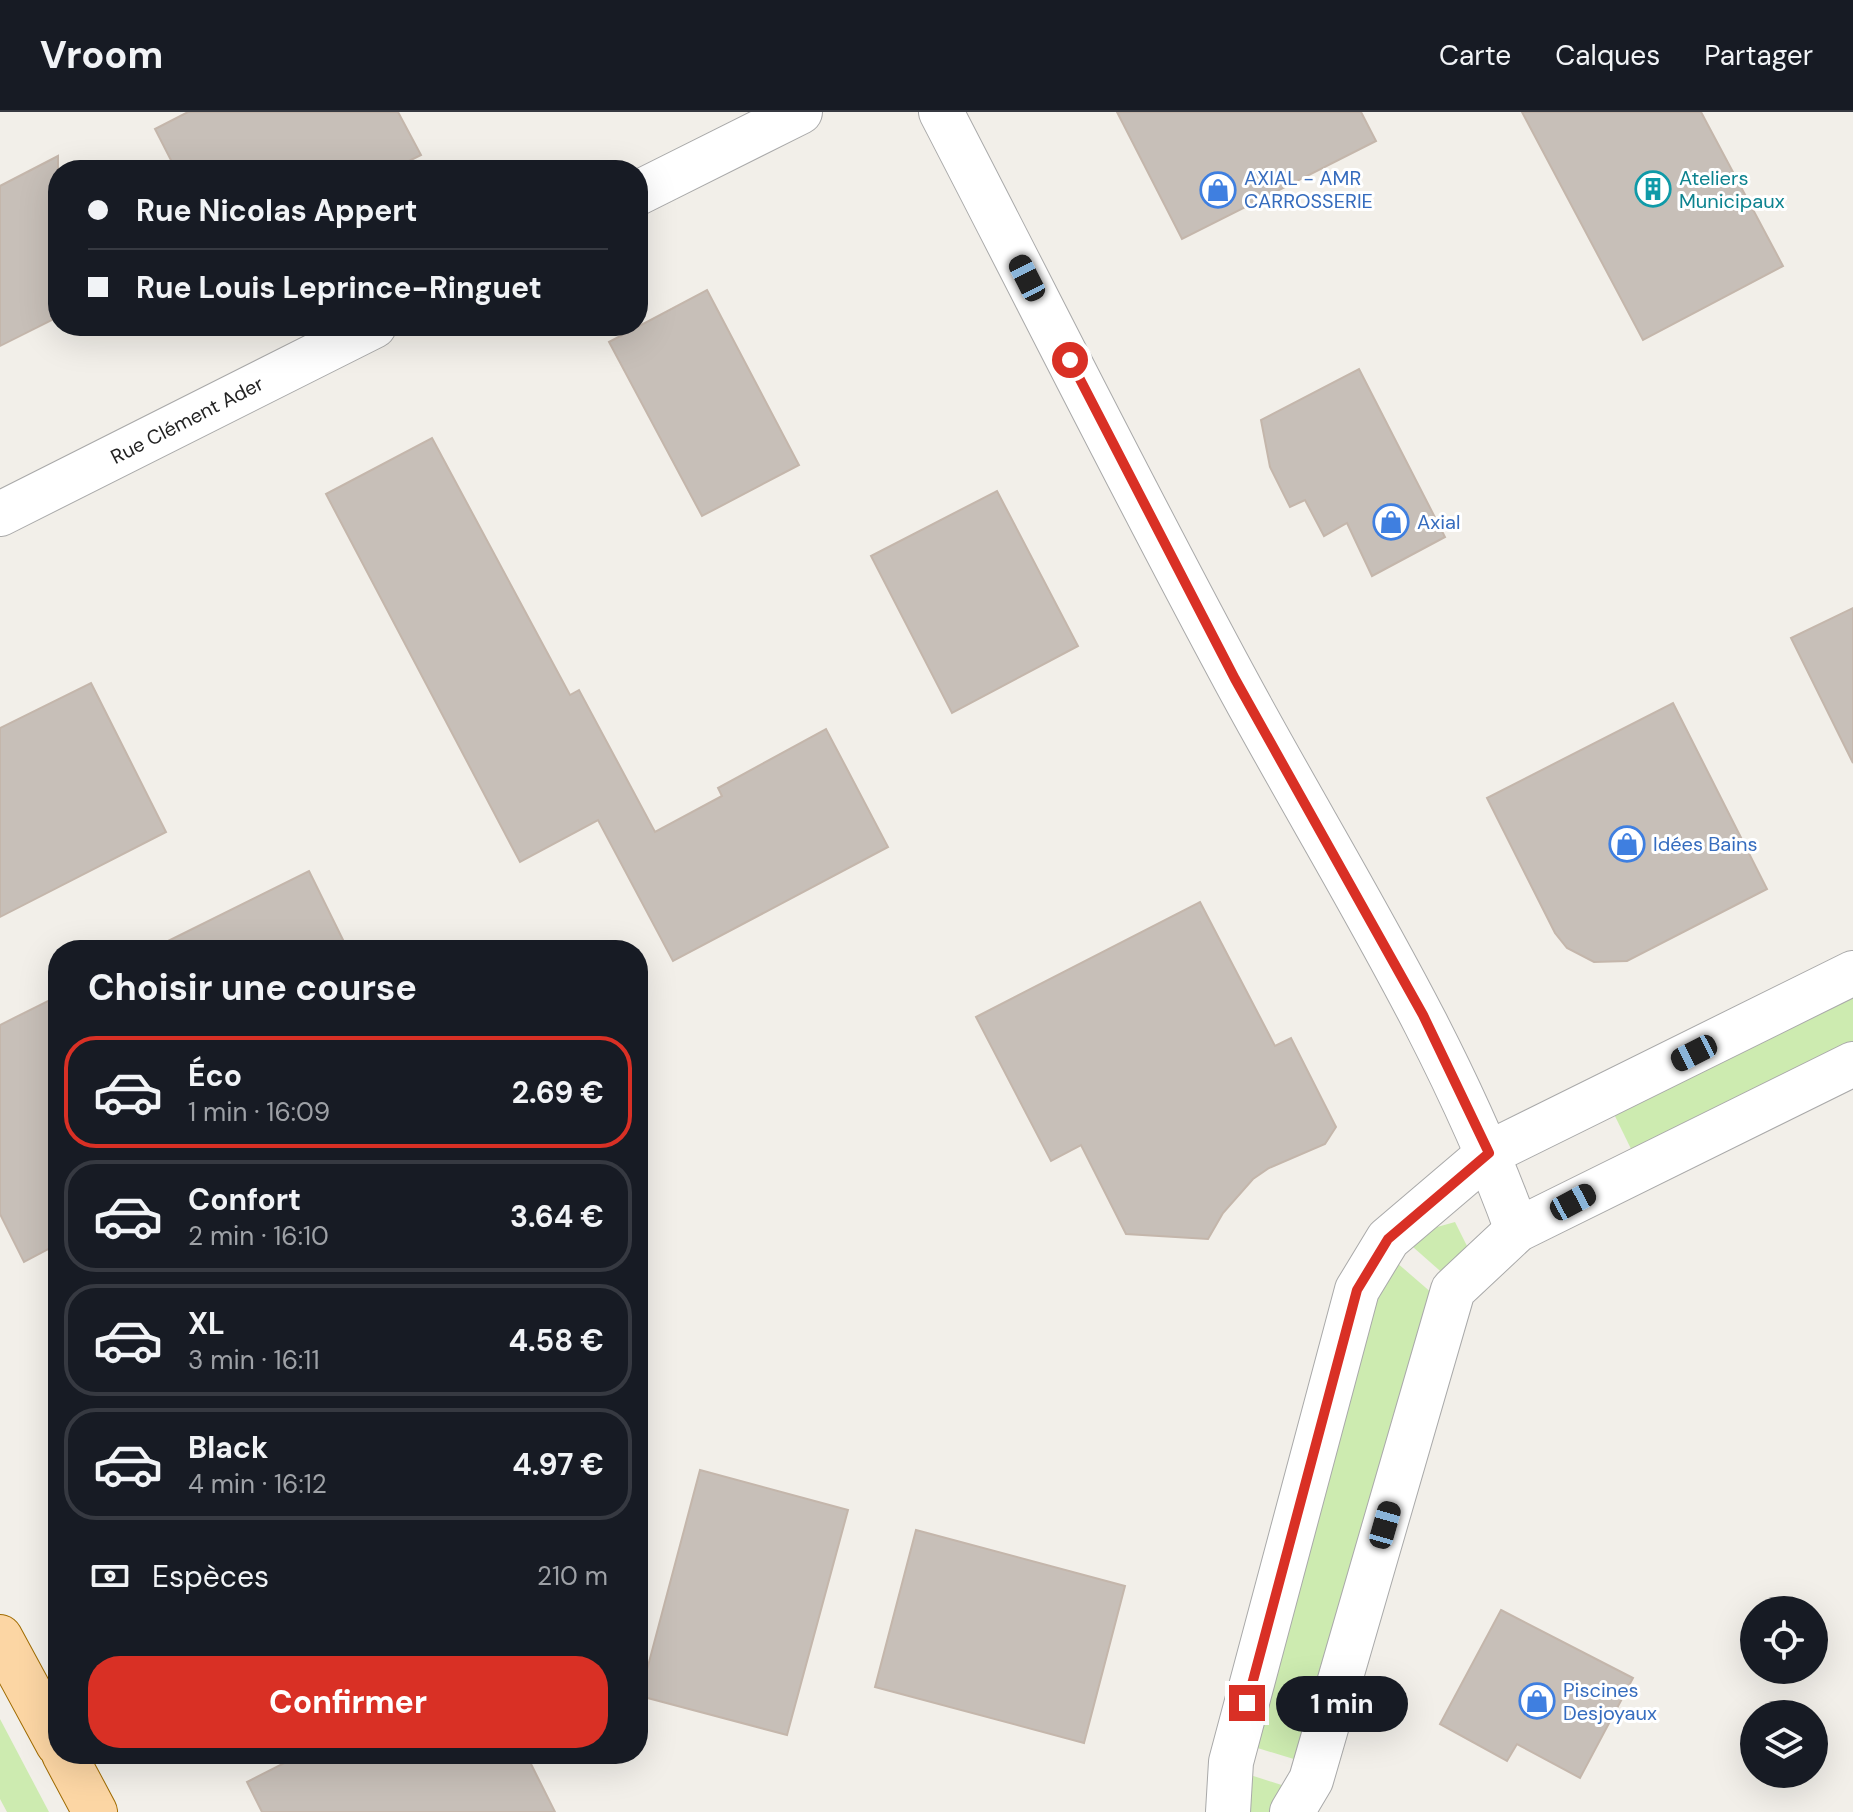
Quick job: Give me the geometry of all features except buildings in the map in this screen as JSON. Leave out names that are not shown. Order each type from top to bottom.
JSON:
[{"type":"main road","points":[[0,1637],[48,1726]]},
{"type":"main road","points":[[69,1764],[95,1812]]},
{"type":"street","points":[[648,188],[800,112]]},
{"type":"street","points":[[941,112],[1235,679],[1423,1015],[1489,1153],[1517,1230]]},
{"type":"street","name":"Rue Clément Ader","points":[[0,514],[354,336]]},
{"type":"street","points":[[1228,1812],[1231,1762],[1357,1290],[1388,1239],[1489,1153],[1853,973]]},
{"type":"street","points":[[1292,1812],[1311,1780],[1453,1290],[1517,1230],[1853,1064]]},
{"type":"green space","points":[[1853,987],[1853,1048],[1635,1157],[1611,1108]]},
{"type":"green space","points":[[1455,1222],[1467,1246],[1447,1277],[1413,1247],[1423,1231]]},
{"type":"green space","points":[[1396,1262],[1433,1294],[1393,1416],[1297,1760],[1251,1746],[1377,1293]]},
{"type":"green space","points":[[0,1719],[49,1812],[7,1812],[0,1799]]},
{"type":"green space","points":[[1244,1773],[1291,1788],[1283,1812],[1251,1812],[1237,1808]]},
{"type":"place","name":"Ateliers Municipaux","points":[[1653,189]]},
{"type":"place","name":"AXIAL - AMR CARROSSERIE","points":[[1218,190]]},
{"type":"place","name":"Axial","points":[[1391,522]]},
{"type":"place","name":"Idées Bains","points":[[1627,844]]},
{"type":"place","name":"Piscines Desjoyaux","points":[[1537,1701]]},
{"type":"route","points":[[1070,360],[1235,679],[1423,1015],[1489,1153],[1388,1239],[1357,1290],[1247,1703]]}]
